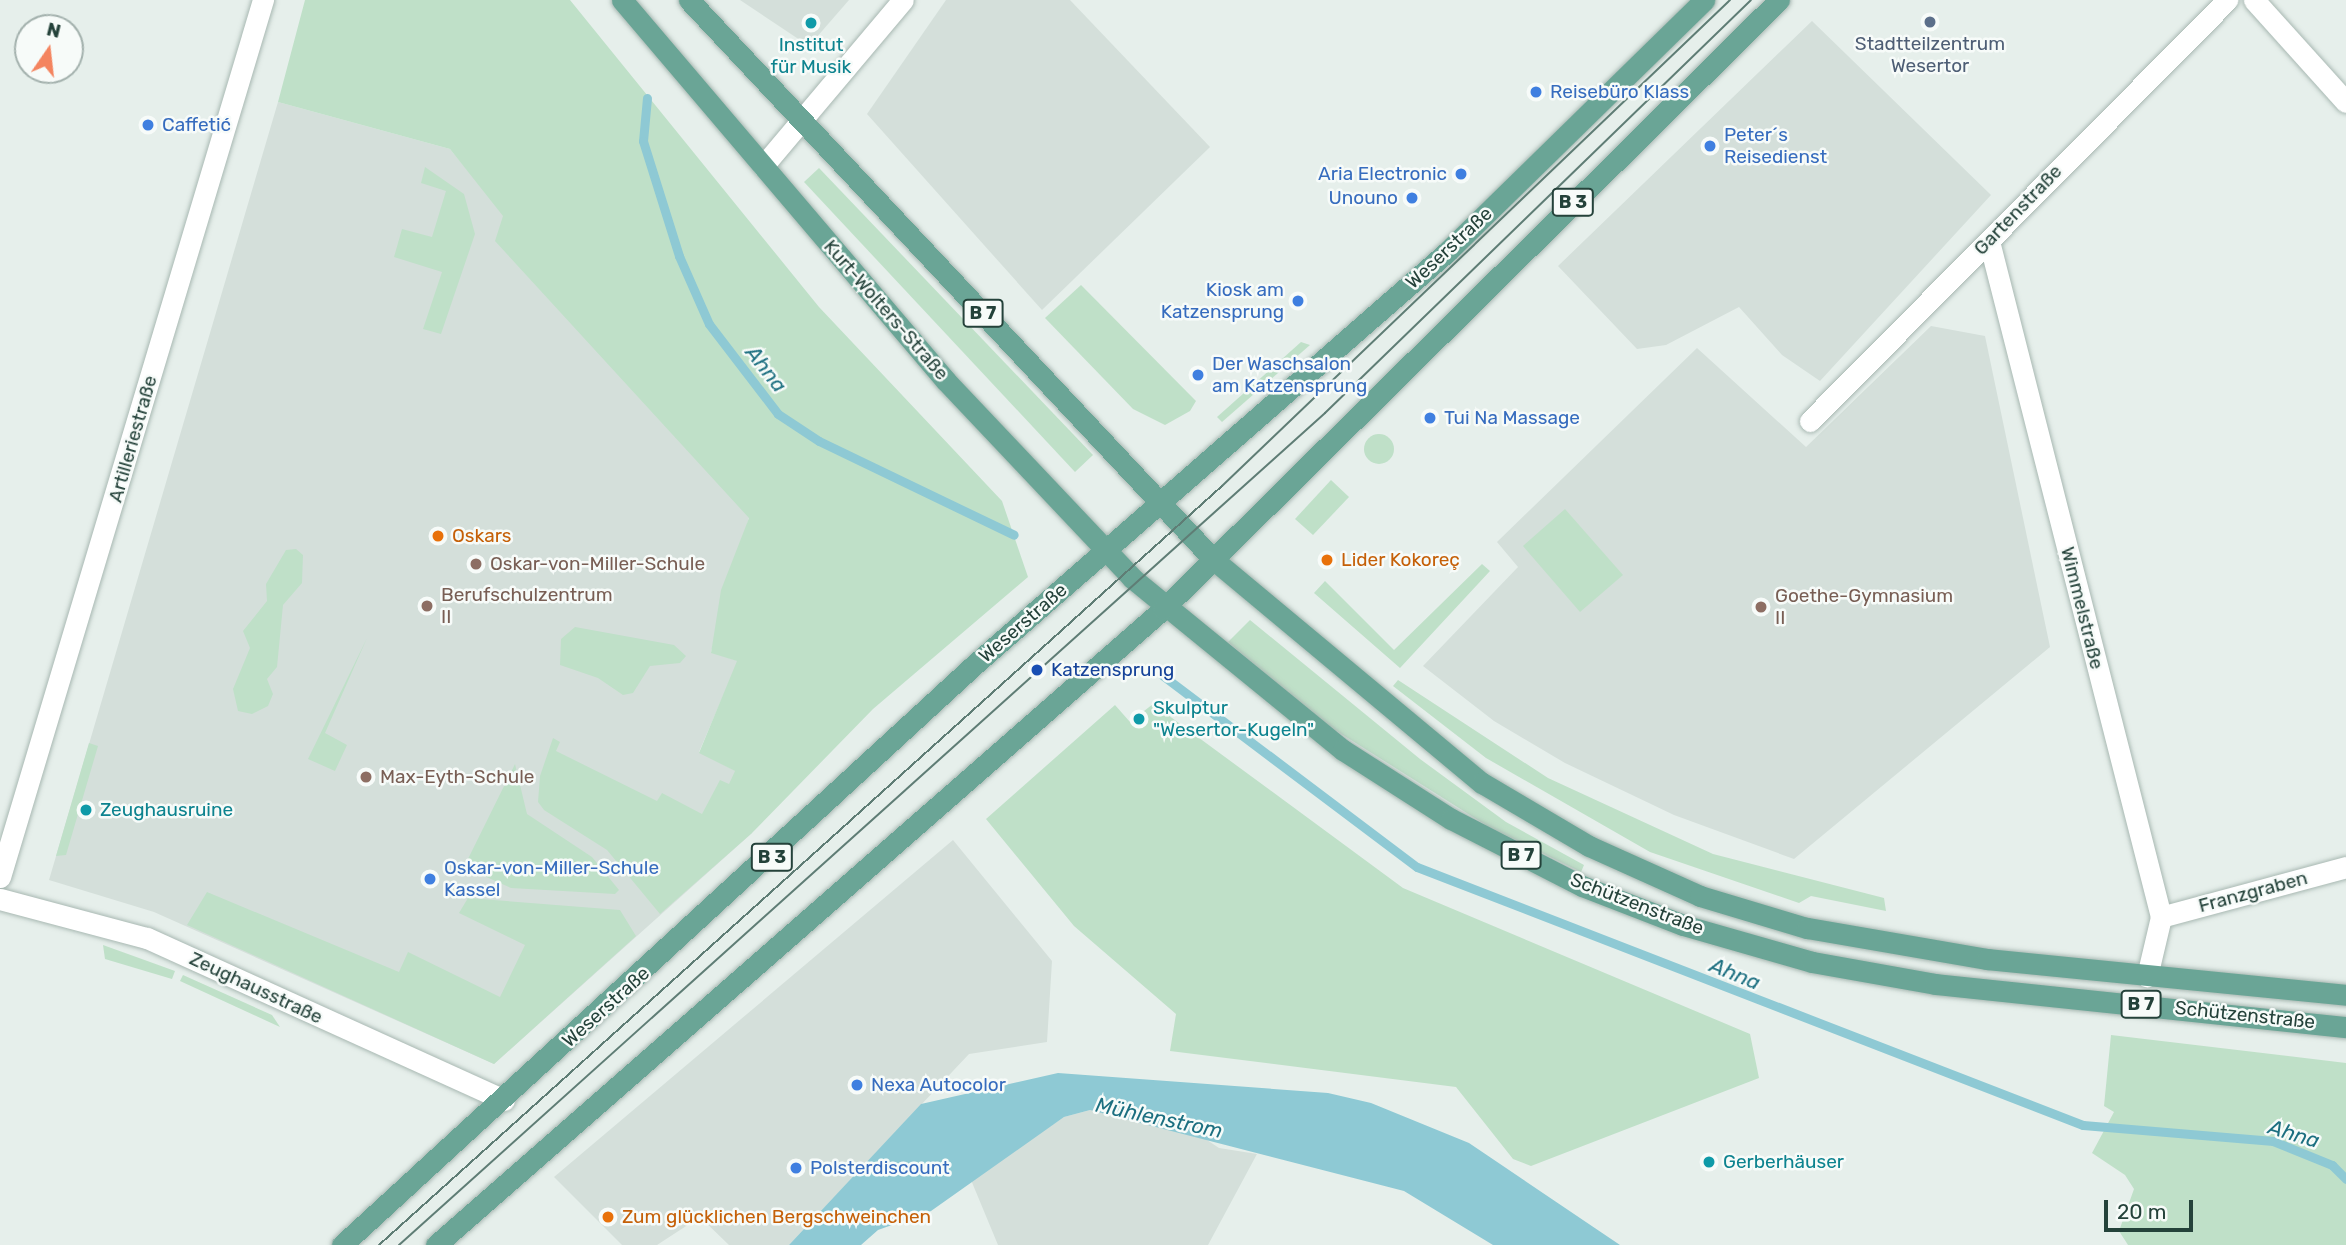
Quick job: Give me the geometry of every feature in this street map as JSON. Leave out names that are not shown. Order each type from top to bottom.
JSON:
[{"type":"main road","name":"Kurt-Wolters-Straße","points":[[622,0],[946,381],[1163,609]]},
{"type":"main road","name":"B 7","points":[[689,0],[1214,560]]},
{"type":"main road","name":"Weserstraße","points":[[342,1245],[504,1100],[866,764],[1108,554],[1447,252],[1704,0]]},
{"type":"main road","name":"B 3","points":[[436,1245],[1163,609],[1779,0]]},
{"type":"main road","name":"Schützenstraße","points":[[1214,560],[1482,783],[1589,846],[1700,896],[1807,928],[1987,959],[2346,995]]},
{"type":"main road","name":"Schützenstraße","points":[[1163,609],[1343,750],[1451,819],[1582,886],[1683,925],[1812,962],[1935,984],[2346,1027]]},
{"type":"main road","name":"B 7","points":[[2144,1004],[2147,975]]},
{"type":"street","name":"Artilleriestraße","points":[[0,877],[263,0]]},
{"type":"street","points":[[763,166],[803,122],[903,0]]},
{"type":"street","name":"Gartenstraße","points":[[1810,421],[2227,0]]},
{"type":"street","points":[[2254,0],[2346,102]]},
{"type":"street","name":"Wimmelstraße","points":[[1989,241],[2161,917],[2147,975]]},
{"type":"street","name":"Franzgraben","points":[[2161,917],[2346,867]]},
{"type":"street","name":"Zeughausstraße","points":[[0,899],[147,938],[504,1100]]},
{"type":"shaded area","name":"Institut für Musik","points":[[740,0],[849,0],[809,46]]},
{"type":"shaded area","points":[[946,0],[1070,0],[1210,147],[1042,310],[867,114]]},
{"type":"shaded area","points":[[1812,21],[1991,195],[1820,381],[1782,355],[1739,307],[1666,345],[1637,349],[1558,266]]},
{"type":"shaded area","name":"Berufschulzentrum II","points":[[278,102],[450,149],[750,514],[711,652],[738,661],[699,752],[747,777],[752,833],[494,1064],[154,912],[49,880]]},
{"type":"shaded area","name":"Goethe-Gymnasium II","points":[[1931,326],[1985,336],[2050,647],[1794,859],[1674,815],[1565,763],[1494,721],[1423,666],[1518,567],[1497,542],[1697,348],[1806,447]]},
{"type":"shaded area","points":[[953,840],[1052,961],[1047,1042],[969,1054],[789,1245],[729,1245],[700,1217],[657,1245],[622,1245],[554,1177]]},
{"type":"shaded area","points":[[1090,1110],[1195,1132],[1219,1148],[1257,1154],[1208,1245],[998,1245],[971,1180],[1064,1117]]},
{"type":"green space","points":[[305,0],[570,0],[819,307],[1002,501],[1028,577],[873,709],[752,833],[660,914],[607,850],[544,810],[538,802],[540,776],[553,738],[560,742],[556,751],[657,801],[662,793],[702,814],[720,780],[729,784],[735,771],[699,753],[737,661],[711,653],[721,590],[749,518],[495,241],[503,216],[450,149],[278,102]]},
{"type":"green space","points":[[425,167],[464,194],[475,234],[441,334],[423,329],[442,272],[394,257],[402,229],[432,237],[446,191],[421,183]]},
{"type":"green space","points":[[819,168],[1093,455],[1075,472],[804,182]]},
{"type":"green space","points":[[1081,285],[1196,401],[1190,411],[1165,425],[1133,409],[1045,318]]},
{"type":"green space","points":[[1301,342],[1310,345],[1222,422],[1217,417]]},
{"type":"green space","points":[[1379,434],[1389,439],[1394,449],[1389,459],[1379,464],[1369,459],[1364,449],[1369,439]]},
{"type":"green space","points":[[1331,480],[1349,497],[1313,535],[1295,519]]},
{"type":"green space","points":[[1565,509],[1623,575],[1580,612],[1523,546]]},
{"type":"green space","points":[[296,549],[303,555],[302,583],[283,605],[277,667],[267,679],[273,694],[268,706],[252,714],[238,711],[233,689],[250,648],[243,631],[267,601],[266,584],[286,550]]},
{"type":"green space","points":[[1482,564],[1490,571],[1400,668],[1314,593],[1325,581],[1394,650]]},
{"type":"green space","points":[[1250,620],[1420,759],[1506,822],[1584,865],[1581,872],[1489,827],[1324,723],[1228,642]]},
{"type":"green space","points":[[575,627],[674,645],[686,656],[680,663],[650,666],[633,693],[623,695],[598,678],[560,665],[561,639]]},
{"type":"green space","points":[[367,638],[325,733],[347,745],[335,771],[308,759]]},
{"type":"green space","points":[[1398,680],[1548,778],[1713,854],[1884,898],[1886,911],[1811,896],[1799,903],[1650,852],[1486,758],[1393,686]]},
{"type":"green space","points":[[1153,704],[1403,888],[1750,1034],[1759,1078],[1531,1166],[1513,1159],[1456,1087],[1170,1051],[1176,1014],[1074,926],[986,819],[1115,705],[1130,722]]},
{"type":"green space","points":[[89,743],[98,746],[66,855],[56,856]]},
{"type":"green space","points":[[515,764],[527,814],[592,857],[619,890],[615,894],[511,888],[464,867]]},
{"type":"green space","points":[[207,892],[399,972],[408,952],[500,997],[525,945],[459,913],[468,898],[620,910],[636,936],[494,1064],[187,925]]},
{"type":"green space","points":[[103,945],[175,971],[172,979],[105,959]]},
{"type":"green space","points":[[183,975],[272,1015],[280,1027],[180,981]]},
{"type":"green space","points":[[2111,1035],[2346,1063],[2346,1245],[2128,1245],[2119,1231],[2134,1189],[2125,1175],[2092,1153],[2114,1112],[2104,1106]]},
{"type":"water","name":"Mühlenstrom","points":[[1058,1073],[1328,1093],[1371,1103],[1469,1143],[1620,1245],[1493,1245],[1404,1191],[1090,1110],[1064,1117],[931,1211],[878,1230],[861,1245],[789,1245],[921,1104]]},
{"type":"waterway","name":"Ahna","points":[[647,98],[643,141],[679,256],[709,324],[778,414],[819,441],[1014,535]]},
{"type":"waterway","name":"Ahna","points":[[1162,675],[1417,867],[2083,1125],[2273,1141],[2332,1165],[2346,1179]]},
{"type":"tram line","points":[[379,1245],[1222,486],[1730,0]]},
{"type":"tram line","points":[[399,1245],[1325,413],[1751,0]]},
{"type":"place","name":"Stadtteilzentrum Wesertor","points":[[1930,22]]},
{"type":"place","name":"Institut für Musik","points":[[811,23]]},
{"type":"place","name":"Reisebüro Klass","points":[[1536,92]]},
{"type":"place","name":"Caffetić","points":[[148,125]]},
{"type":"place","name":"Peter´s Reisedienst","points":[[1710,146]]},
{"type":"place","name":"Aria Electronic","points":[[1461,174]]},
{"type":"place","name":"Unouno","points":[[1412,198]]},
{"type":"place","name":"Kiosk am Katzensprung","points":[[1298,301]]},
{"type":"place","name":"Der Waschsalon am Katzensprung","points":[[1198,375]]},
{"type":"place","name":"Tui Na Massage","points":[[1430,418]]},
{"type":"place","name":"Oskars","points":[[438,536]]},
{"type":"place","name":"Lider Kokoreç","points":[[1327,560]]},
{"type":"place","name":"Oskar-von-Miller-Schule","points":[[476,564]]},
{"type":"place","name":"Berufschulzentrum II","points":[[427,606]]},
{"type":"place","name":"Goethe-Gymnasium II","points":[[1761,607]]},
{"type":"place","name":"Katzensprung","points":[[1037,670]]},
{"type":"place","name":"Skulptur \"Wesertor-Kugeln\"","points":[[1139,719]]},
{"type":"place","name":"Max-Eyth-Schule","points":[[366,777]]},
{"type":"place","name":"Zeughausruine","points":[[86,810]]},
{"type":"place","name":"Oskar-von-Miller-Schule Kassel","points":[[430,879]]},
{"type":"place","name":"Nexa Autocolor","points":[[857,1085]]},
{"type":"place","name":"Gerberhäuser","points":[[1709,1162]]},
{"type":"place","name":"Polsterdiscount","points":[[796,1168]]},
{"type":"place","name":"Zum glücklichen Bergschweinchen","points":[[608,1217]]}]
